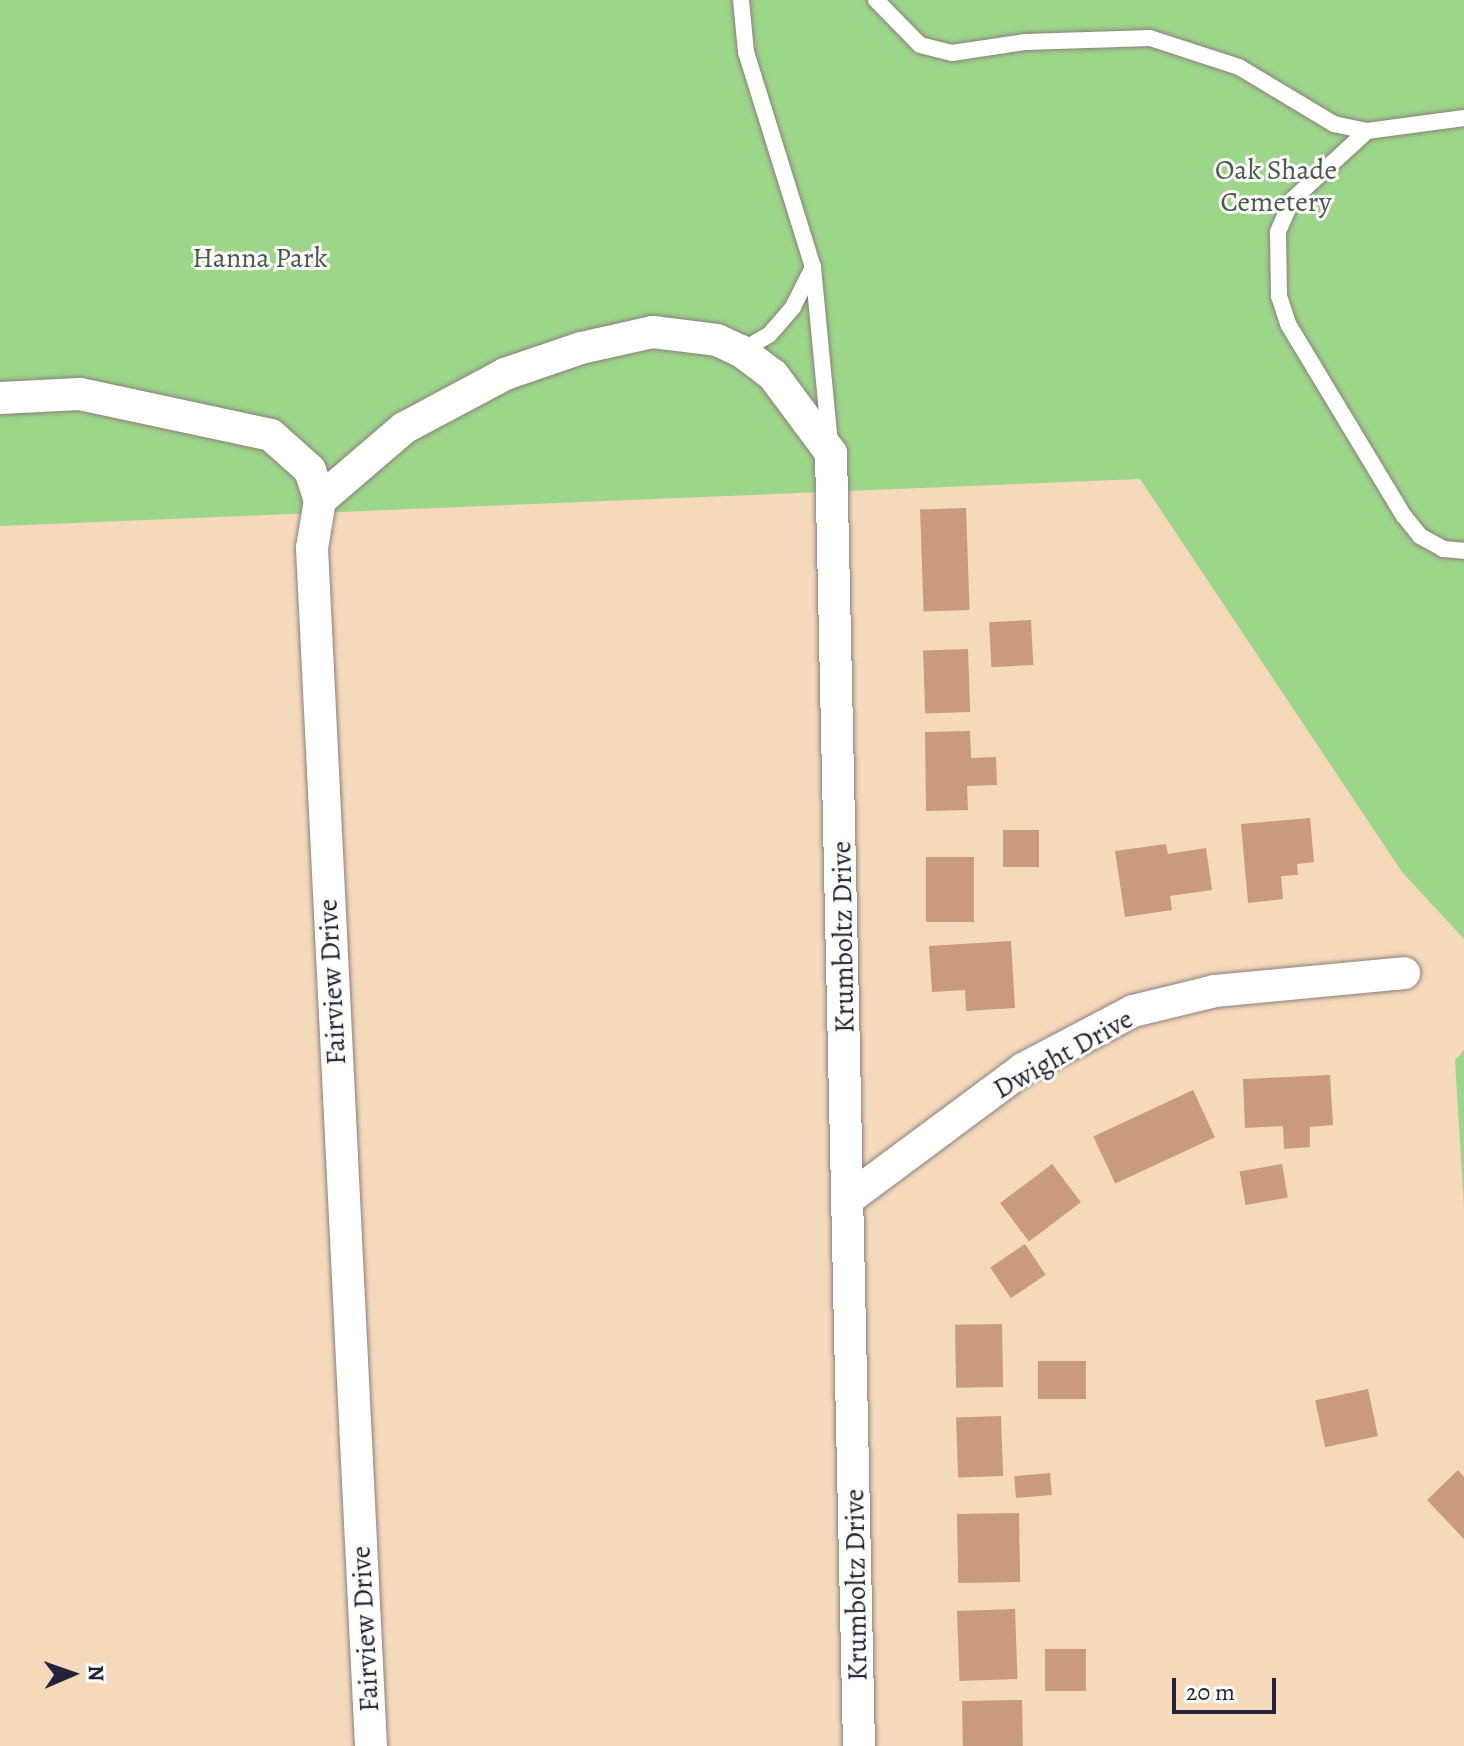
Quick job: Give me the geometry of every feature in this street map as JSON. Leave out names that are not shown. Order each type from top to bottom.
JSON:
[{"type":"street","points":[[0,398],[80,394],[271,435],[310,470],[320,500],[404,428],[505,374],[559,355],[653,332],[717,340],[741,351],[773,375],[831,453]]},
{"type":"street","name":"Krumboltz Drive","points":[[831,453],[859,1746]]},
{"type":"street","name":"Fairview Drive","points":[[320,500],[312,564],[371,1746]]},
{"type":"street","name":"Dwight Drive","points":[[848,1199],[1023,1069],[1133,1011],[1215,991],[1404,973]]},
{"type":"lane","points":[[741,0],[746,52],[813,267],[831,453]]},
{"type":"lane","points":[[876,0],[920,45],[952,53],[1095,37],[1150,38],[1197,50],[1239,67],[1334,124],[1367,131],[1464,118]]},
{"type":"lane","points":[[1367,131],[1292,200],[1278,232],[1279,296],[1288,324],[1404,516],[1420,536],[1443,549],[1464,551]]},
{"type":"lane","points":[[741,351],[769,335],[793,307],[813,267]]},
{"type":"green space","name":"Hanna Park","points":[[0,0],[1464,0],[1464,939],[1402,872],[1140,479],[0,526]]},
{"type":"green space","points":[[1464,1050],[1464,1208],[1455,1060]]},
{"type":"building","points":[[966,508],[970,610],[924,612],[920,510]]},
{"type":"building","points":[[1031,620],[1033,665],[991,667],[989,622]]},
{"type":"building","points":[[968,649],[970,712],[925,714],[923,651]]},
{"type":"building","points":[[970,731],[971,758],[996,757],[997,785],[967,786],[968,810],[926,811],[925,732]]},
{"type":"building","points":[[1310,818],[1314,862],[1297,864],[1298,875],[1281,876],[1283,899],[1248,903],[1241,824]]},
{"type":"building","points":[[1003,830],[1039,830],[1039,867],[1003,867]]},
{"type":"building","points":[[1166,844],[1168,854],[1206,848],[1212,890],[1170,896],[1172,910],[1125,917],[1115,851]]},
{"type":"building","points":[[926,857],[974,857],[974,922],[926,922]]},
{"type":"building","points":[[1011,941],[1015,1008],[966,1011],[965,990],[932,992],[929,946]]},
{"type":"building","points":[[1330,1075],[1333,1125],[1310,1127],[1310,1147],[1284,1149],[1283,1126],[1245,1128],[1243,1079]]},
{"type":"building","points":[[1193,1090],[1215,1137],[1115,1184],[1093,1136]]},
{"type":"building","points":[[1052,1164],[1081,1202],[1029,1241],[1000,1203]]},
{"type":"building","points":[[1282,1164],[1288,1197],[1246,1205],[1240,1171]]},
{"type":"building","points":[[1025,1244],[1046,1275],[1011,1298],[990,1267]]},
{"type":"building","points":[[1002,1324],[1003,1387],[956,1388],[955,1325]]},
{"type":"building","points":[[1038,1361],[1086,1361],[1086,1399],[1038,1399]]},
{"type":"building","points":[[1368,1389],[1378,1436],[1325,1447],[1315,1400]]},
{"type":"building","points":[[1001,1416],[1003,1476],[958,1478],[956,1418]]},
{"type":"building","points":[[1458,1470],[1464,1477],[1464,1539],[1427,1500]]},
{"type":"building","points":[[1050,1473],[1052,1495],[1016,1498],[1014,1476]]},
{"type":"building","points":[[1019,1513],[1020,1582],[958,1583],[957,1514]]},
{"type":"building","points":[[1015,1609],[1017,1679],[959,1681],[957,1611]]},
{"type":"building","points":[[1045,1649],[1086,1649],[1086,1691],[1045,1691]]},
{"type":"building","points":[[1022,1700],[1023,1746],[963,1746],[962,1701]]},
{"type":"park label","name":"Oak Shade Cemetery","points":[[1276,186]]}]
